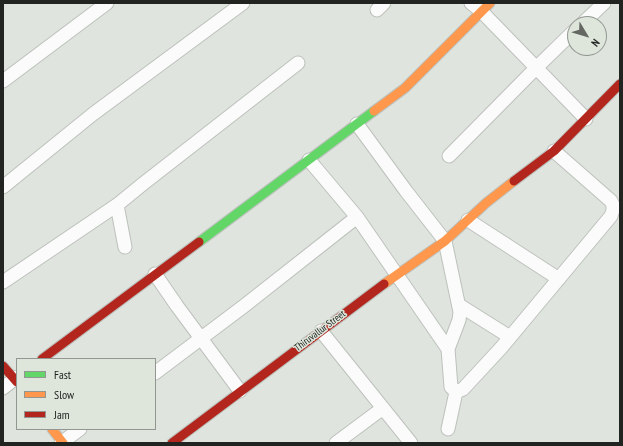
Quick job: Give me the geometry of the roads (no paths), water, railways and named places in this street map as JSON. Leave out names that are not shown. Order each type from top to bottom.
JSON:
[{"type":"street","points":[[3,81],[107,3]]},
{"type":"street","points":[[3,187],[93,114],[243,3]]},
{"type":"street","points":[[471,3],[486,8],[536,68],[586,119]]},
{"type":"street","points":[[590,16],[604,3]]},
{"type":"street","points":[[43,358],[405,88],[486,8]]},
{"type":"street","points":[[449,156],[567,38]]},
{"type":"street","points":[[3,282],[117,205],[298,64]]},
{"type":"street","name":"Thiruvallur Street","points":[[172,443],[397,274],[445,241],[486,203],[554,151],[586,119],[618,91]]},
{"type":"street","points":[[357,124],[445,241],[460,312],[459,320],[448,349],[451,387],[456,392]]},
{"type":"street","points":[[456,392],[463,389],[510,337],[611,216],[613,205],[611,201],[554,151]]},
{"type":"street","points":[[309,160],[357,217],[448,349]]},
{"type":"street","points":[[117,205],[125,247]]},
{"type":"street","points":[[156,372],[357,217]]},
{"type":"street","points":[[468,220],[558,279]]},
{"type":"street","points":[[155,274],[240,391]]},
{"type":"street","points":[[459,305],[510,337]]},
{"type":"street","points":[[321,331],[411,443]]},
{"type":"street","points":[[3,366],[16,380],[3,388]]},
{"type":"street","points":[[448,429],[456,392]]},
{"type":"street","points":[[336,443],[383,408]]},
{"type":"street","points":[[53,430],[62,443],[79,430]]}]
